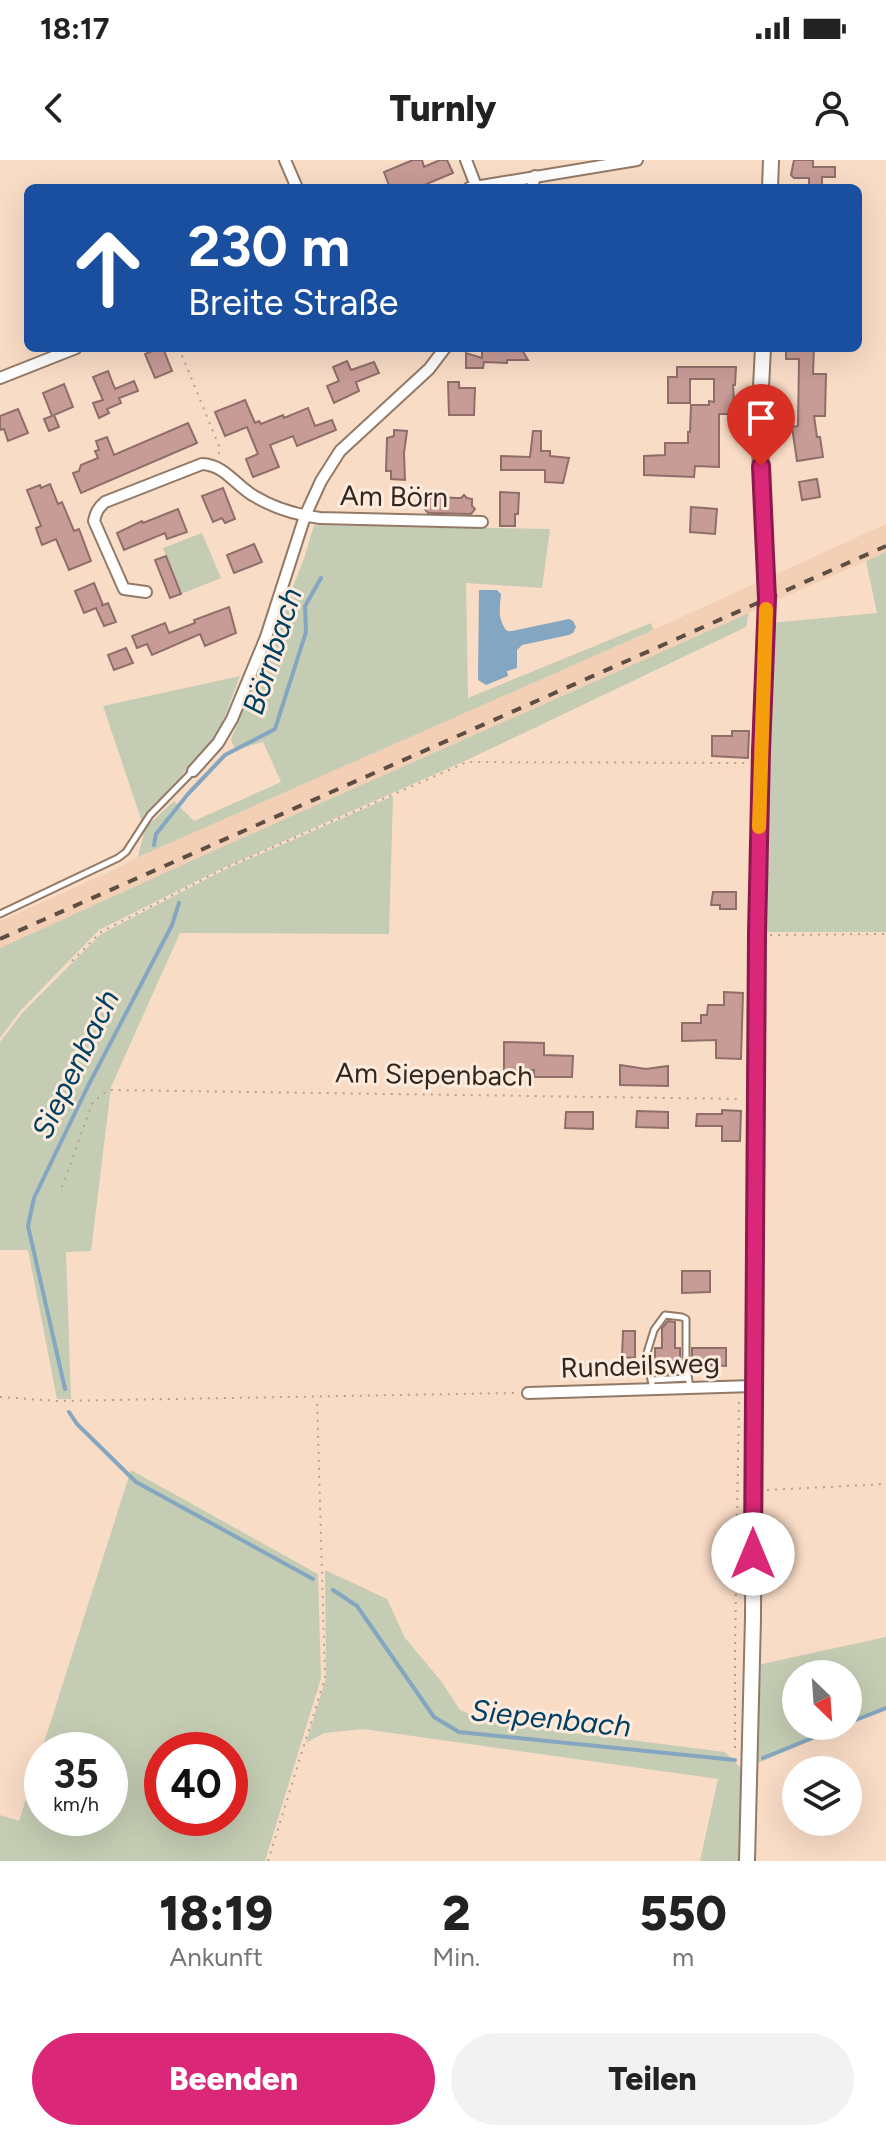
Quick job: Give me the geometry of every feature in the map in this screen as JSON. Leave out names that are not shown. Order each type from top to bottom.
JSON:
[{"type":"street","points":[[285,160],[295,184]]},
{"type":"street","points":[[466,160],[472,184]]},
{"type":"street","points":[[490,184],[637,160]]},
{"type":"street","points":[[770,184],[771,160]]},
{"type":"street","points":[[533,184],[535,176]]},
{"type":"street","points":[[0,378],[66,352]]},
{"type":"street","name":"Am Börn","points":[[193,771],[218,743],[232,719],[266,637],[305,516],[321,481],[340,451],[429,369],[442,352]]},
{"type":"street","points":[[747,1861],[753,1490],[747,1386],[756,1098],[760,764],[767,599],[759,426],[763,352]]},
{"type":"street","points":[[146,592],[124,589],[94,521],[98,508],[105,502],[191,467],[211,464],[220,468]]},
{"type":"street","name":"Am Börn","points":[[220,468],[251,494],[305,516],[482,522]]},
{"type":"street","name":"Rundeilsweg","points":[[528,1393],[652,1384],[747,1386]]},
{"type":"lane","points":[[0,914],[118,858],[126,852],[150,815],[193,771]]},
{"type":"lane","points":[[652,1384],[646,1356],[654,1330],[665,1315],[686,1319],[689,1383]]},
{"type":"path","points":[[181,352],[219,446],[220,468]]},
{"type":"path","points":[[72,961],[101,932],[223,869],[467,762],[760,764]]},
{"type":"path","points":[[757,934],[886,934]]},
{"type":"path","name":"Am Siepenbach","points":[[62,1187],[92,1104],[111,1090],[756,1098]]},
{"type":"path","points":[[735,1749],[735,1634],[747,1386]]},
{"type":"path","points":[[0,1397],[57,1401],[528,1393]]},
{"type":"path","points":[[268,1861],[325,1678],[317,1397]]},
{"type":"path","points":[[753,1490],[886,1484]]},
{"type":"shaded area","points":[[886,524],[886,552],[0,948],[0,921]]},
{"type":"green space","points":[[314,525],[550,529],[542,588],[466,583],[468,698],[651,623],[653,630],[138,857],[145,828],[174,801],[194,821],[281,782],[263,742],[235,750],[231,739],[304,559]]},
{"type":"green space","points":[[202,533],[221,578],[181,594],[163,548]]},
{"type":"green space","points":[[886,552],[886,932],[761,932],[770,623],[877,613],[866,561]]},
{"type":"green space","points":[[749,613],[746,627],[467,760],[223,868],[99,930],[21,1010],[0,1038],[0,948]]},
{"type":"green space","points":[[240,676],[219,732],[142,822],[103,706]]},
{"type":"green space","points":[[393,796],[389,934],[180,933],[111,1087],[91,1251],[66,1252],[71,1399],[57,1399],[28,1250],[0,1250],[0,1042],[23,1012],[101,934],[222,871]]},
{"type":"green space","points":[[131,1470],[318,1574],[321,1678],[265,1861],[0,1861],[0,1815],[19,1821],[24,1805],[24,1836],[128,1836],[128,1732],[47,1732]]},
{"type":"green space","points":[[325,1570],[387,1599],[405,1638],[441,1681],[460,1710],[488,1722],[725,1752],[747,1774],[744,1861],[700,1861],[718,1779],[363,1729],[324,1733],[306,1743],[326,1678]]},
{"type":"green space","points":[[886,1637],[886,1708],[862,1719],[862,1660],[782,1660],[782,1740],[812,1740],[756,1764],[753,1666]]},
{"type":"water","points":[[479,590],[497,590],[501,594],[500,618],[507,631],[569,619],[576,627],[569,635],[522,645],[517,650],[517,668],[507,671],[508,676],[486,685],[478,680]]},
{"type":"building","points":[[413,160],[422,160],[424,167],[447,160],[453,173],[427,184],[388,184],[384,172]]},
{"type":"building","points":[[794,160],[813,160],[813,167],[835,167],[835,177],[822,177],[822,184],[809,184],[809,178],[794,178],[791,175]]},
{"type":"building","points":[[165,352],[172,371],[155,378],[145,354]]},
{"type":"building","points":[[482,352],[523,352],[528,360],[484,362],[483,368],[466,368],[466,353],[482,358]]},
{"type":"building","points":[[786,352],[814,352],[813,374],[826,374],[825,416],[814,416],[823,457],[797,461],[792,427],[798,426],[799,359],[786,359]]},
{"type":"building","points":[[347,361],[351,370],[374,362],[379,373],[356,382],[359,391],[334,403],[327,386],[339,381],[333,367]]},
{"type":"building","points":[[677,367],[736,367],[733,385],[735,414],[719,414],[719,467],[695,466],[694,477],[644,475],[644,456],[665,455],[665,443],[688,443],[691,405],[714,402],[714,379],[690,379],[690,403],[668,403],[668,377],[677,377]]},
{"type":"building","points":[[108,371],[115,389],[134,381],[138,391],[119,398],[121,403],[107,409],[109,413],[99,418],[93,403],[103,400],[93,377]]},
{"type":"building","points":[[448,382],[459,382],[459,388],[475,388],[474,415],[449,415]]},
{"type":"building","points":[[64,384],[73,407],[54,415],[59,427],[49,431],[44,419],[52,416],[43,393]]},
{"type":"building","points":[[245,400],[255,423],[259,421],[261,424],[283,415],[284,418],[308,408],[315,426],[332,420],[336,430],[297,446],[293,436],[270,445],[279,467],[253,477],[246,459],[258,454],[247,427],[225,436],[215,412]]},
{"type":"building","points":[[18,409],[28,433],[8,441],[4,429],[0,430],[0,416]]},
{"type":"building","points":[[188,423],[197,443],[81,493],[73,473],[79,471],[81,465],[98,458],[96,441],[107,437],[114,455]]},
{"type":"building","points":[[394,430],[407,431],[405,480],[391,479],[391,471],[386,471],[387,438],[394,436]]},
{"type":"building","points":[[533,431],[541,431],[541,451],[550,451],[550,456],[569,458],[563,483],[545,482],[545,470],[501,470],[501,456],[530,457]]},
{"type":"building","points":[[817,479],[820,497],[802,500],[799,482]]},
{"type":"building","points":[[50,484],[58,504],[62,502],[74,531],[79,529],[91,561],[69,570],[56,539],[42,545],[36,528],[41,526],[27,490]]},
{"type":"building","points":[[223,488],[235,519],[225,523],[222,518],[213,522],[202,496]]},
{"type":"building","points":[[500,492],[519,493],[515,526],[500,526]]},
{"type":"building","points":[[436,495],[461,498],[464,495],[472,499],[475,509],[471,514],[428,513],[424,508],[428,505],[428,498]]},
{"type":"building","points":[[691,507],[717,509],[715,534],[690,532]]},
{"type":"building","points":[[178,509],[187,532],[167,539],[165,533],[124,550],[117,533]]},
{"type":"building","points":[[254,544],[262,562],[234,573],[227,555]]},
{"type":"building","points":[[166,556],[181,594],[170,598],[155,560]]},
{"type":"building","points":[[94,583],[101,606],[108,603],[116,622],[104,626],[96,608],[84,613],[75,591]]},
{"type":"building","points":[[229,607],[236,633],[205,646],[200,634],[152,655],[147,644],[137,648],[132,636],[165,623],[169,633]]},
{"type":"building","points":[[126,648],[133,663],[114,670],[108,655]]},
{"type":"building","points":[[732,731],[749,731],[748,758],[712,756],[712,736],[732,736]]},
{"type":"building","points":[[713,892],[736,892],[736,909],[720,909],[720,905],[711,905]]},
{"type":"building","points":[[724,992],[743,993],[741,1059],[716,1058],[716,1040],[682,1041],[682,1023],[701,1023],[701,1015],[707,1015],[708,1005],[724,1005]]},
{"type":"building","points":[[504,1042],[544,1043],[544,1055],[573,1056],[572,1077],[534,1077],[534,1070],[504,1070]]},
{"type":"building","points":[[620,1065],[646,1069],[668,1066],[668,1086],[620,1085]]},
{"type":"building","points":[[722,1110],[741,1111],[740,1141],[722,1141],[722,1126],[696,1126],[697,1114],[722,1114]]},
{"type":"building","points":[[637,1111],[668,1112],[668,1128],[636,1127]]},
{"type":"building","points":[[566,1112],[593,1112],[593,1129],[565,1128]]},
{"type":"building","points":[[682,1271],[710,1271],[710,1292],[682,1293]]},
{"type":"building","points":[[668,1321],[675,1322],[675,1348],[680,1348],[680,1364],[674,1364],[674,1373],[655,1374],[655,1348],[662,1348],[662,1328]]},
{"type":"building","points":[[623,1331],[635,1331],[635,1358],[622,1357]]},
{"type":"building","points":[[692,1348],[726,1348],[726,1366],[692,1364]]},
{"type":"waterway","name":"Börnbach","points":[[154,845],[156,834],[225,755],[275,729],[306,632],[305,606],[321,578]]},
{"type":"waterway","name":"Siepenbach","points":[[65,1389],[28,1226],[34,1198],[172,925],[179,903]]},
{"type":"waterway","name":"Siepenbach","points":[[69,1412],[77,1424],[136,1482],[313,1579]]},
{"type":"waterway","name":"Siepenbach","points":[[333,1590],[357,1606],[434,1717],[459,1732],[735,1760]]},
{"type":"waterway","points":[[862,1717],[886,1708]]},
{"type":"waterway","points":[[763,1758],[807,1740]]},
{"type":"railway","points":[[0,939],[886,546]]},
{"type":"slow traffic","points":[[759,827],[766,609]]},
{"type":"route","points":[[753,1554],[757,934],[767,599],[761,466]]}]
